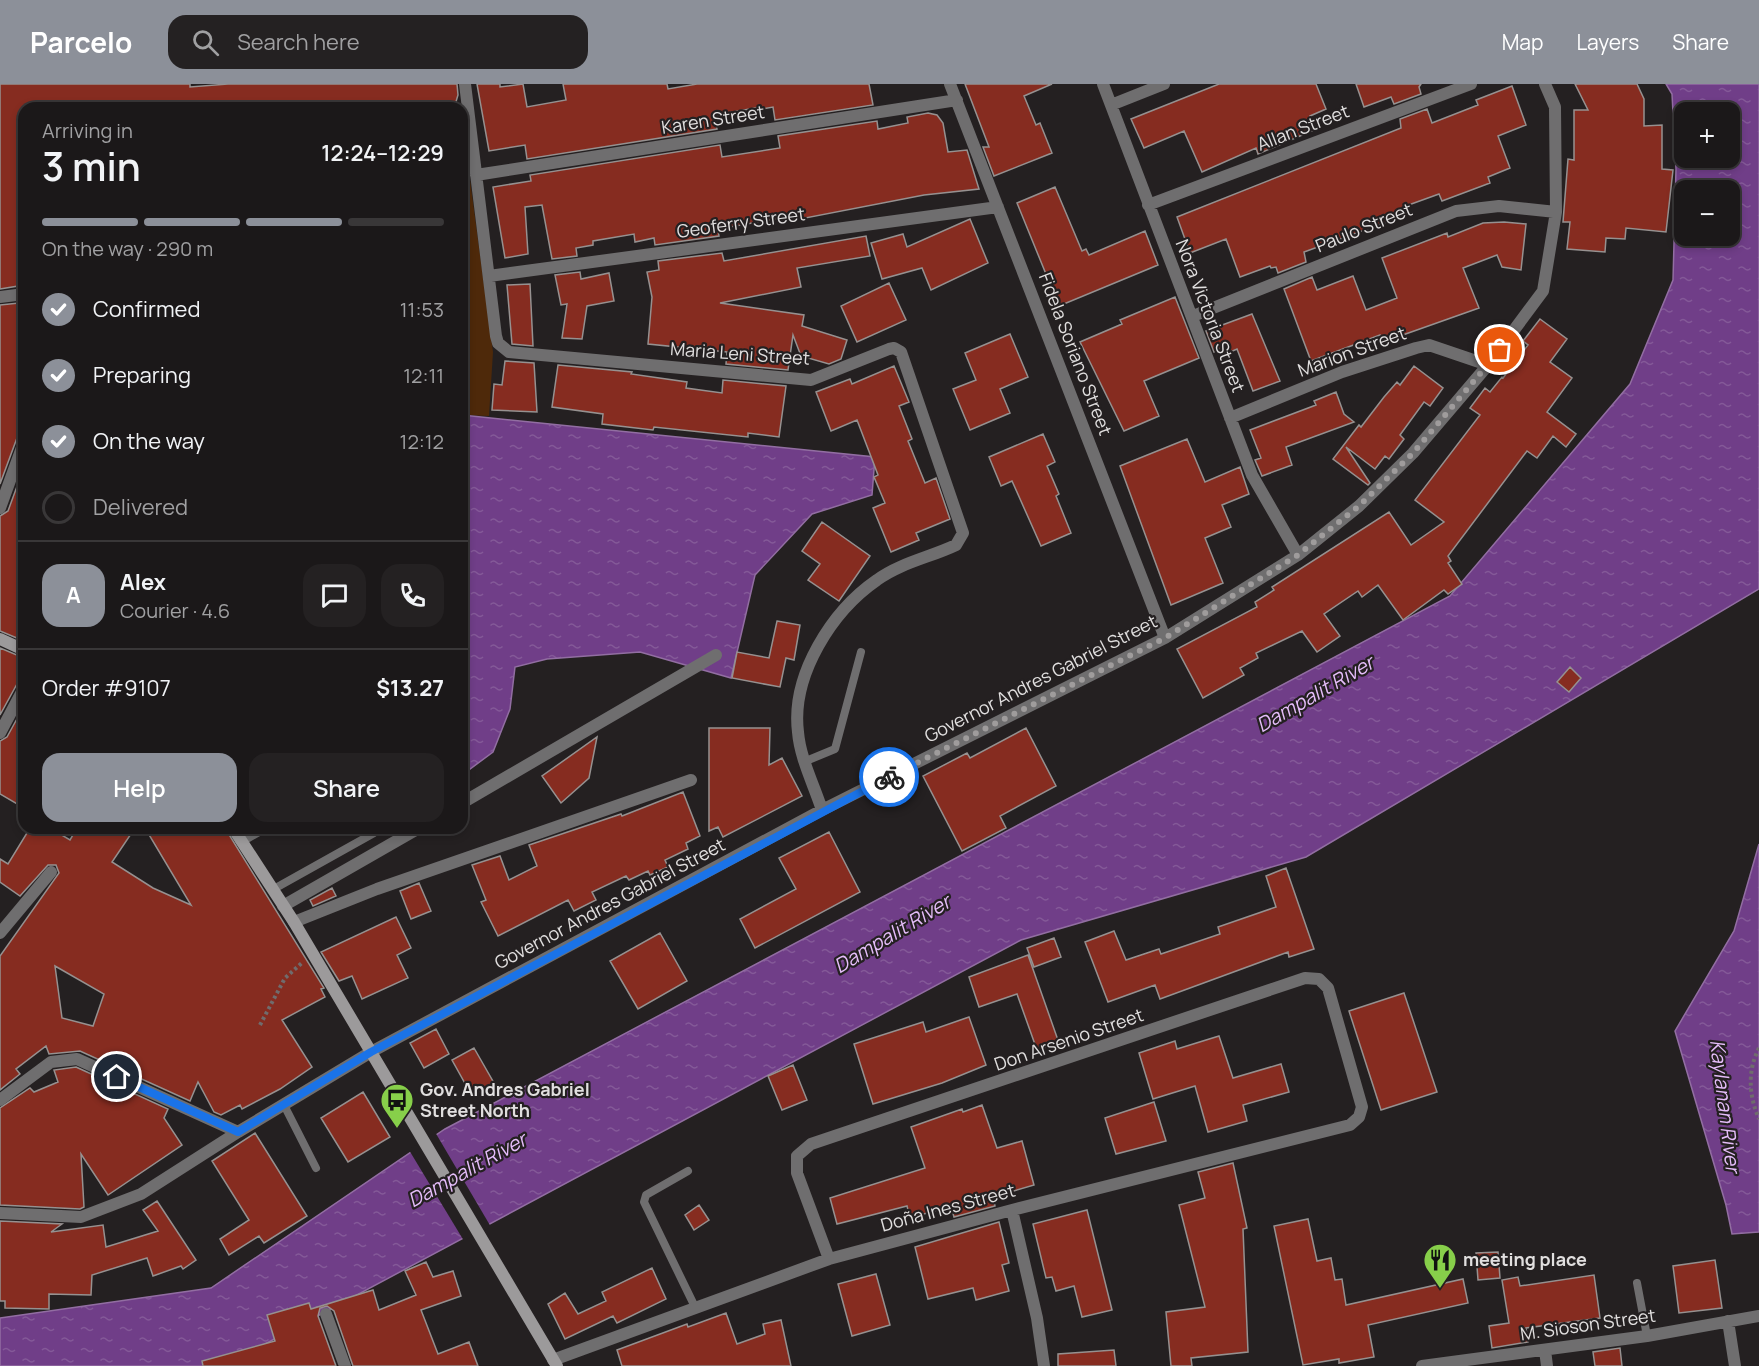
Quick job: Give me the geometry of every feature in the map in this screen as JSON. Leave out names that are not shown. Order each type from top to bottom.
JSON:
[{"type":"main road","points":[[0,639],[18,647]]},
{"type":"main road","points":[[237,834],[294,922],[555,1363]]},
{"type":"street","name":"Maria Leni Street","points":[[465,84],[465,102]]},
{"type":"street","name":"Fidela Soriano Street","points":[[950,84],[1165,638]]},
{"type":"street","name":"Nora Victoria Street","points":[[1103,84],[1252,475],[1298,555]]},
{"type":"street","points":[[1111,105],[1164,84]]},
{"type":"street","name":"Allan Street","points":[[1148,205],[1471,84]]},
{"type":"street","name":"Governor Andres Gabriel Street","points":[[0,1213],[81,1217],[141,1194],[371,1052],[822,810],[1165,638],[1298,555],[1359,506],[1413,453],[1488,365],[1543,291],[1556,212],[1555,107],[1545,84]]},
{"type":"street","name":"Karen Street","points":[[476,175],[957,100]]},
{"type":"street","name":"Maria Leni Street","points":[[468,132],[476,175],[496,336],[498,343],[509,352],[811,380],[889,349],[894,348],[901,352],[963,533],[956,545],[877,579],[841,613],[829,629],[808,670],[800,696],[798,733],[822,810]]},
{"type":"street","name":"Paulo Street","points":[[1193,316],[1456,211],[1499,206],[1556,212]]},
{"type":"street","name":"Geoferry Street","points":[[489,276],[998,207]]},
{"type":"street","points":[[0,297],[18,295]]},
{"type":"street","name":"Marion Street","points":[[1230,417],[1342,372],[1429,345],[1488,365]]},
{"type":"street","points":[[0,508],[18,458]]},
{"type":"street","points":[[468,800],[716,656]]},
{"type":"street","points":[[0,733],[18,699]]},
{"type":"street","points":[[294,922],[377,889],[691,780]]},
{"type":"street","points":[[241,840],[252,834]]},
{"type":"street","points":[[283,906],[409,834]]},
{"type":"street","points":[[0,933],[51,872]]},
{"type":"street","name":"Don Arsenio Street","points":[[829,1259],[797,1173],[798,1156],[811,1144],[1305,978],[1319,979],[1328,988],[1362,1107],[1359,1117]]},
{"type":"street","points":[[0,1100],[51,1062],[77,1059],[238,1132]]},
{"type":"street","name":"Doña Ines Street","points":[[555,1363],[829,1259],[1012,1210],[1350,1125],[1359,1117]]},
{"type":"street","points":[[1012,1210],[1038,1318],[1044,1366]]},
{"type":"street","points":[[326,1314],[345,1366]]},
{"type":"street","name":"M. Sioson Street","points":[[1422,1366],[1647,1336],[1759,1316]]},
{"type":"street","points":[[1728,1321],[1735,1366]]},
{"type":"street","points":[[1545,1350],[1547,1366]]},
{"type":"lane","points":[[806,761],[835,749],[861,652]]},
{"type":"lane","points":[[272,890],[372,834]]},
{"type":"lane","points":[[284,1105],[316,1168]]},
{"type":"lane","points":[[688,1171],[646,1195],[644,1202],[696,1309]]},
{"type":"lane","points":[[1637,1283],[1647,1336]]},
{"type":"path","points":[[260,1025],[285,978],[294,967],[314,956]]},
{"type":"path","points":[[1759,1048],[1755,1056],[1749,1087],[1759,1119]]},
{"type":"shaded area","points":[[468,165],[493,352],[489,416],[468,415]]},
{"type":"water","name":"Dampalit River","points":[[1666,84],[1759,84],[1759,589],[1306,857],[1021,940],[224,1366],[0,1366],[0,1318],[211,1288],[445,1129],[1450,596],[1630,384],[1673,280],[1674,243],[1674,246],[1740,246],[1740,180],[1676,180],[1676,168],[1740,168],[1740,102],[1674,102],[1674,132],[1672,94]]},
{"type":"water","points":[[468,416],[875,457],[872,495],[812,514],[755,575],[731,678],[640,652],[547,659],[515,667],[510,709],[493,752],[468,771]]},
{"type":"water","name":"Kaylanan River","points":[[1759,844],[1759,1232],[1732,1234],[1726,1205],[1675,1031],[1734,931]]},
{"type":"pier","points":[[435,1132],[491,1227],[464,1241],[409,1150]]},
{"type":"building","points":[[0,84],[190,84],[190,87],[228,84],[457,84],[456,102],[18,102],[18,286],[0,289]]},
{"type":"building","points":[[477,84],[500,84],[500,87],[523,84],[527,107],[566,100],[563,84],[667,84],[668,89],[697,84],[869,84],[873,105],[775,120],[773,107],[756,110],[756,108],[715,115],[717,129],[527,159],[525,145],[489,151]]},
{"type":"building","points":[[965,84],[1052,84],[1024,96],[1036,125],[1040,123],[1052,153],[994,176],[983,147],[989,147]]},
{"type":"building","points":[[1219,84],[1316,84],[1326,109],[1310,116],[1316,129],[1258,154],[1256,148],[1202,172],[1184,131],[1144,148],[1131,119]]},
{"type":"building","points":[[1356,84],[1421,84],[1419,87],[1421,94],[1394,104],[1391,97],[1364,107]]},
{"type":"building","points":[[1575,84],[1637,84],[1644,99],[1644,126],[1662,125],[1662,169],[1673,170],[1666,232],[1626,228],[1625,239],[1606,238],[1605,252],[1567,249],[1570,222],[1563,222],[1568,159],[1574,160],[1574,110],[1588,110]]},
{"type":"building","points":[[1512,86],[1526,125],[1498,136],[1510,168],[1488,177],[1490,183],[1442,201],[1439,194],[1403,207],[1406,215],[1304,252],[1306,262],[1278,273],[1276,267],[1271,268],[1270,266],[1240,277],[1226,239],[1190,253],[1177,217],[1401,128],[1400,119],[1427,109],[1432,123],[1478,105],[1476,100]]},
{"type":"building","points":[[928,113],[937,115],[943,123],[948,152],[967,150],[979,189],[924,195],[790,221],[789,217],[758,222],[718,229],[719,236],[655,245],[654,238],[635,242],[634,234],[593,241],[593,245],[576,248],[577,256],[552,259],[542,205],[525,207],[528,254],[505,258],[493,187],[531,181],[530,175],[720,145],[722,157],[780,148],[778,136],[877,121],[878,129],[908,123],[907,117]]},
{"type":"building","points":[[1055,187],[1082,251],[1086,249],[1089,255],[1145,231],[1158,265],[1059,306],[1017,203]]},
{"type":"building","points":[[970,219],[988,263],[931,290],[922,268],[882,279],[871,243],[903,234],[907,247]]},
{"type":"building","points":[[1483,223],[1526,224],[1521,270],[1502,267],[1497,255],[1463,268],[1479,308],[1383,342],[1380,335],[1311,361],[1284,289],[1312,277],[1317,290],[1353,276],[1366,310],[1397,298],[1382,258],[1447,233],[1448,237]]},
{"type":"building","points":[[866,236],[870,256],[797,268],[801,287],[720,303],[804,315],[802,326],[847,340],[841,359],[829,364],[801,356],[793,335],[788,370],[726,364],[727,352],[648,344],[652,297],[647,272],[659,270],[658,261],[722,253],[724,261]]},
{"type":"building","points":[[580,272],[581,279],[609,273],[614,301],[587,306],[582,339],[562,338],[567,304],[561,305],[555,275]]},
{"type":"building","points":[[889,283],[906,320],[857,342],[841,306]]},
{"type":"building","points":[[530,284],[533,346],[512,344],[507,285]]},
{"type":"building","points":[[1175,297],[1199,358],[1144,381],[1159,416],[1124,431],[1080,342],[1122,324],[1120,320]]},
{"type":"building","points":[[18,303],[18,435],[0,484],[0,305]]},
{"type":"building","points":[[1252,314],[1280,381],[1253,391],[1237,349],[1228,353],[1226,346],[1214,352],[1206,331]]},
{"type":"building","points":[[1540,319],[1567,339],[1550,362],[1572,378],[1547,412],[1576,434],[1566,447],[1553,436],[1537,458],[1527,451],[1448,556],[1451,561],[1448,563],[1462,584],[1448,594],[1444,590],[1403,620],[1378,585],[1362,597],[1358,591],[1324,614],[1340,636],[1317,652],[1302,631],[1256,653],[1258,658],[1240,668],[1244,675],[1203,698],[1177,649],[1257,607],[1255,602],[1274,590],[1272,587],[1389,512],[1411,545],[1444,522],[1415,500],[1480,415],[1470,408],[1485,388],[1490,392],[1503,378],[1528,345],[1523,341]]},
{"type":"building","points":[[1010,334],[1028,377],[1000,389],[1010,413],[970,430],[953,389],[976,380],[965,353]]},
{"type":"building","points":[[505,361],[534,363],[537,412],[492,410],[494,384],[502,385]]},
{"type":"building","points":[[558,365],[632,372],[631,374],[687,382],[686,388],[722,393],[723,380],[786,386],[779,437],[748,433],[748,437],[602,424],[603,414],[552,407]]},
{"type":"building","points":[[894,366],[909,402],[899,406],[912,439],[908,441],[925,483],[936,478],[950,519],[916,533],[919,540],[891,552],[873,508],[885,503],[874,477],[878,475],[857,420],[831,431],[816,392],[850,379],[852,384]]},
{"type":"building","points":[[1414,366],[1443,388],[1430,406],[1424,402],[1400,435],[1404,439],[1389,459],[1385,456],[1375,469],[1346,447],[1370,483],[1368,485],[1333,459],[1359,425],[1361,427],[1397,382],[1400,385]]},
{"type":"building","points":[[1336,392],[1344,414],[1354,422],[1286,447],[1292,465],[1262,476],[1255,460],[1261,458],[1250,430],[1316,405],[1314,401]]},
{"type":"building","points":[[1043,434],[1055,462],[1047,466],[1059,494],[1056,496],[1071,533],[1041,546],[1012,481],[1001,486],[989,457]]},
{"type":"building","points":[[1187,439],[1205,482],[1240,467],[1249,494],[1222,505],[1231,527],[1205,538],[1223,583],[1171,605],[1120,466]]},
{"type":"building","points":[[18,484],[18,638],[0,631],[0,516],[8,511]]},
{"type":"building","points":[[822,522],[870,556],[839,601],[808,580],[820,564],[802,551]]},
{"type":"building","points":[[777,621],[800,625],[794,660],[786,658],[780,687],[732,678],[737,652],[769,658]]},
{"type":"building","points":[[0,648],[18,656],[18,683],[0,715]]},
{"type":"building","points":[[1570,667],[1581,678],[1569,692],[1557,682]]},
{"type":"building","points":[[18,717],[18,804],[0,794],[0,741],[7,737]]},
{"type":"building","points":[[709,728],[770,728],[769,765],[782,758],[802,796],[723,837],[718,827],[709,831]]},
{"type":"building","points":[[1026,728],[1056,786],[1000,816],[1006,828],[962,851],[923,776],[967,753],[970,758]]},
{"type":"building","points":[[597,737],[589,778],[561,803],[542,776]]},
{"type":"building","points":[[683,792],[700,836],[686,843],[688,849],[665,860],[668,867],[650,875],[648,871],[629,880],[626,876],[592,892],[596,900],[574,911],[568,900],[498,936],[481,902],[486,900],[472,865],[500,856],[509,880],[537,866],[529,845],[621,814],[622,816]]},
{"type":"building","points":[[829,832],[860,892],[755,948],[740,919],[796,889],[779,858]]},
{"type":"building","points":[[26,834],[60,834],[70,840],[74,834],[131,834],[112,862],[153,888],[191,905],[149,834],[229,834],[324,988],[321,989],[325,997],[282,1020],[312,1067],[280,1089],[242,1109],[240,1105],[221,1115],[214,1112],[198,1082],[190,1101],[80,1051],[49,1054],[46,1046],[16,1069],[20,1074],[0,1090],[0,956],[59,873],[56,865],[48,865],[20,896],[0,882],[0,859],[8,864]],"holes":[[[55,966],[104,994],[93,1026],[62,1018]]]},
{"type":"building","points":[[1286,868],[1314,949],[1289,957],[1288,952],[1160,999],[1155,985],[1108,1002],[1085,942],[1114,931],[1126,960],[1159,949],[1161,954],[1220,934],[1218,927],[1276,907],[1266,876]]},
{"type":"building","points":[[419,883],[431,911],[411,919],[400,891]]},
{"type":"building","points":[[332,888],[336,896],[313,906],[310,900]]},
{"type":"building","points":[[396,917],[411,948],[397,955],[408,978],[362,999],[352,976],[339,981],[321,952]]},
{"type":"building","points":[[660,933],[687,981],[638,1009],[610,961]]},
{"type":"building","points":[[1054,938],[1061,957],[1034,967],[1027,948]]},
{"type":"building","points":[[1028,955],[1059,1043],[1037,1050],[1017,994],[979,1007],[969,977]]},
{"type":"building","points":[[1404,993],[1437,1092],[1381,1110],[1349,1011]]},
{"type":"building","points":[[969,1017],[986,1065],[942,1083],[873,1104],[854,1044],[923,1022],[926,1032]]},
{"type":"building","points":[[436,1029],[449,1054],[424,1068],[410,1043]]},
{"type":"building","points":[[1219,1036],[1233,1078],[1281,1064],[1289,1092],[1243,1105],[1247,1121],[1208,1132],[1195,1086],[1153,1099],[1139,1053],[1175,1041],[1177,1049]]},
{"type":"building","points":[[474,1048],[494,1083],[472,1096],[452,1060]]},
{"type":"building","points":[[793,1065],[807,1100],[782,1110],[768,1076]]},
{"type":"building","points":[[76,1067],[168,1109],[164,1118],[182,1145],[108,1195],[81,1154],[84,1207],[80,1209],[0,1205],[0,1108],[30,1088],[34,1092],[58,1082],[54,1070]]},
{"type":"building","points":[[363,1092],[390,1137],[348,1162],[321,1118]]},
{"type":"building","points":[[1154,1102],[1166,1141],[1116,1154],[1105,1118]]},
{"type":"building","points":[[982,1105],[997,1148],[1022,1141],[1034,1185],[993,1197],[995,1206],[954,1217],[951,1206],[910,1218],[907,1206],[837,1224],[830,1198],[925,1168],[911,1127],[962,1109],[963,1112]]},
{"type":"building","points":[[255,1133],[307,1216],[264,1243],[259,1236],[229,1255],[220,1239],[249,1220],[212,1161]]},
{"type":"building","points":[[1233,1163],[1247,1228],[1243,1229],[1248,1352],[1191,1358],[1192,1366],[1171,1366],[1166,1312],[1205,1307],[1179,1205],[1205,1198],[1198,1172]]},
{"type":"building","points":[[157,1201],[196,1260],[183,1269],[181,1266],[153,1276],[147,1258],[92,1275],[91,1295],[49,1294],[49,1309],[5,1308],[5,1301],[0,1301],[0,1221],[62,1224],[51,1232],[103,1225],[106,1247],[158,1231],[143,1210]]},
{"type":"building","points":[[699,1205],[709,1220],[694,1230],[685,1215]]},
{"type":"building","points":[[1087,1210],[1112,1310],[1082,1317],[1074,1286],[1056,1291],[1052,1277],[1046,1278],[1033,1224]]},
{"type":"building","points":[[1308,1219],[1317,1261],[1331,1258],[1335,1280],[1342,1279],[1346,1305],[1463,1279],[1468,1303],[1368,1325],[1374,1357],[1339,1363],[1339,1359],[1303,1365],[1274,1226]]},
{"type":"building","points":[[999,1222],[1009,1263],[1002,1265],[1009,1291],[976,1300],[973,1288],[928,1299],[915,1247]]},
{"type":"building","points":[[1498,1252],[1500,1278],[1478,1280],[1476,1253]]},
{"type":"building","points":[[1715,1260],[1722,1308],[1679,1313],[1673,1266]]},
{"type":"building","points":[[426,1262],[433,1277],[453,1271],[461,1296],[421,1310],[438,1354],[469,1342],[478,1366],[353,1366],[334,1311],[327,1306],[320,1308],[318,1316],[336,1366],[203,1366],[202,1361],[275,1341],[267,1315],[309,1303],[311,1309],[373,1290],[379,1310],[416,1295],[405,1271]]},
{"type":"building","points":[[652,1268],[666,1299],[617,1323],[613,1316],[565,1339],[548,1304],[565,1293],[578,1314],[606,1301],[602,1292]]},
{"type":"building","points":[[876,1274],[890,1325],[852,1336],[838,1284]]},
{"type":"building","points":[[1594,1275],[1600,1318],[1526,1328],[1528,1342],[1492,1348],[1489,1326],[1509,1323],[1502,1280],[1518,1277],[1520,1286]]},
{"type":"building","points":[[726,1313],[737,1344],[765,1334],[763,1324],[781,1320],[791,1366],[622,1366],[617,1350],[687,1324],[688,1327]]},
{"type":"building","points":[[1620,1348],[1622,1366],[1595,1366],[1593,1352]]},
{"type":"building","points":[[1114,1350],[1116,1366],[1058,1366],[1058,1354]]},
{"type":"way so far","points":[[889,777],[1165,638],[1298,555],[1359,506],[1413,453],[1500,350]]},
{"type":"place","name":"Gov. Andres Gabriel Street North","points":[[397,1129]]},
{"type":"place","name":"meeting place","points":[[1440,1289]]},
{"type":"route","points":[[117,1077],[238,1132],[371,1052],[822,810],[889,777]]}]
